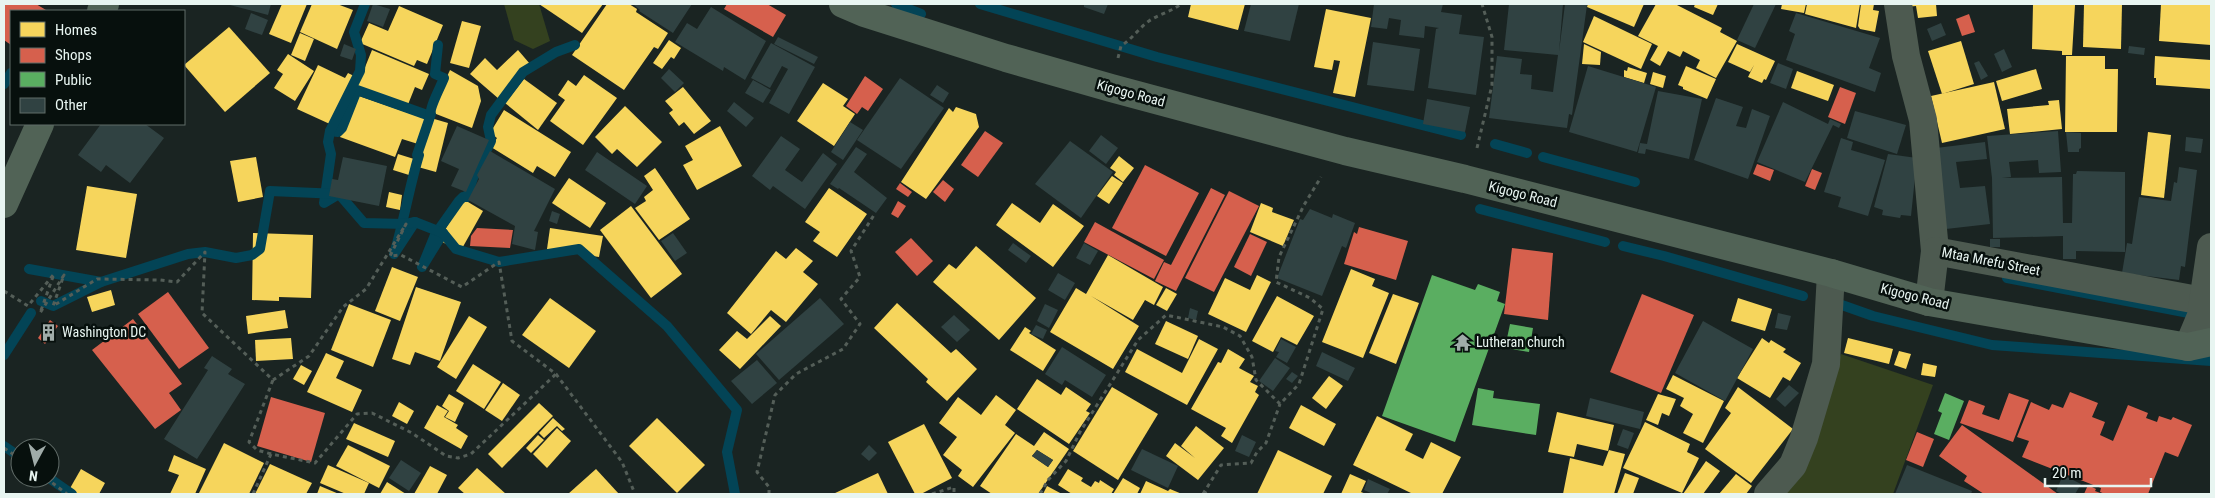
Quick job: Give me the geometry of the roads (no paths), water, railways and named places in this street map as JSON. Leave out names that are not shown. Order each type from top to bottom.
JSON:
[{"type":"main road","name":"Kigogo Road","points":[[843,4],[864,13],[1006,58],[1111,88],[1345,151],[1465,179],[1831,273],[1929,302],[2199,344]]},
{"type":"main road","points":[[4,204],[40,125]]},
{"type":"street","name":"Mtaa Mrefu Street","points":[[1898,4],[1906,56],[1923,120],[1935,251],[2203,301]]},
{"type":"street","points":[[2199,344],[2211,247]]},
{"type":"street","points":[[1929,302],[1935,251]]},
{"type":"street","points":[[1768,494],[1793,465],[1804,438],[1826,364],[1831,273]]},
{"type":"waterway","points":[[339,194],[324,203],[331,154],[328,142],[330,131],[360,71],[361,55],[354,32],[365,4]]},
{"type":"waterway","points":[[896,4],[921,14]]},
{"type":"waterway","points":[[980,4],[1157,57],[1461,135]]},
{"type":"waterway","points":[[415,222],[394,254],[419,155],[417,155],[431,114],[433,102],[444,78],[435,74],[438,45]]},
{"type":"waterway","points":[[443,233],[422,267],[435,235],[459,201],[463,197],[467,197],[473,178],[491,141],[488,127],[491,115],[523,72],[556,52],[575,45]]},
{"type":"waterway","points":[[4,84],[10,75]]},
{"type":"waterway","points":[[330,131],[338,132],[342,128],[357,90],[430,116]]},
{"type":"waterway","points":[[1495,144],[1527,153]]},
{"type":"waterway","points":[[1543,157],[1635,182]]},
{"type":"waterway","points":[[29,269],[101,282],[188,254],[205,252],[236,258],[252,255],[260,249],[270,191],[339,194],[364,223],[406,224],[415,222],[443,233],[456,249],[499,262],[579,249],[667,326],[737,410],[727,452],[735,494]]},
{"type":"waterway","points":[[1480,209],[1605,242]]},
{"type":"waterway","points":[[1623,246],[1803,296]]},
{"type":"waterway","points":[[2007,278],[2199,315]]},
{"type":"waterway","points":[[41,301],[53,306],[101,282]]},
{"type":"waterway","points":[[1839,304],[1873,316],[1992,345],[2211,361]]},
{"type":"waterway","points":[[4,355],[31,313]]},
{"type":"waterway","points":[[4,446],[10,450]]},
{"type":"waterway","points":[[60,486],[72,494]]},
{"type":"place","name":"Washington DC","points":[[48,332]]},
{"type":"place","name":"Lutheran church","points":[[1462,342]]}]
